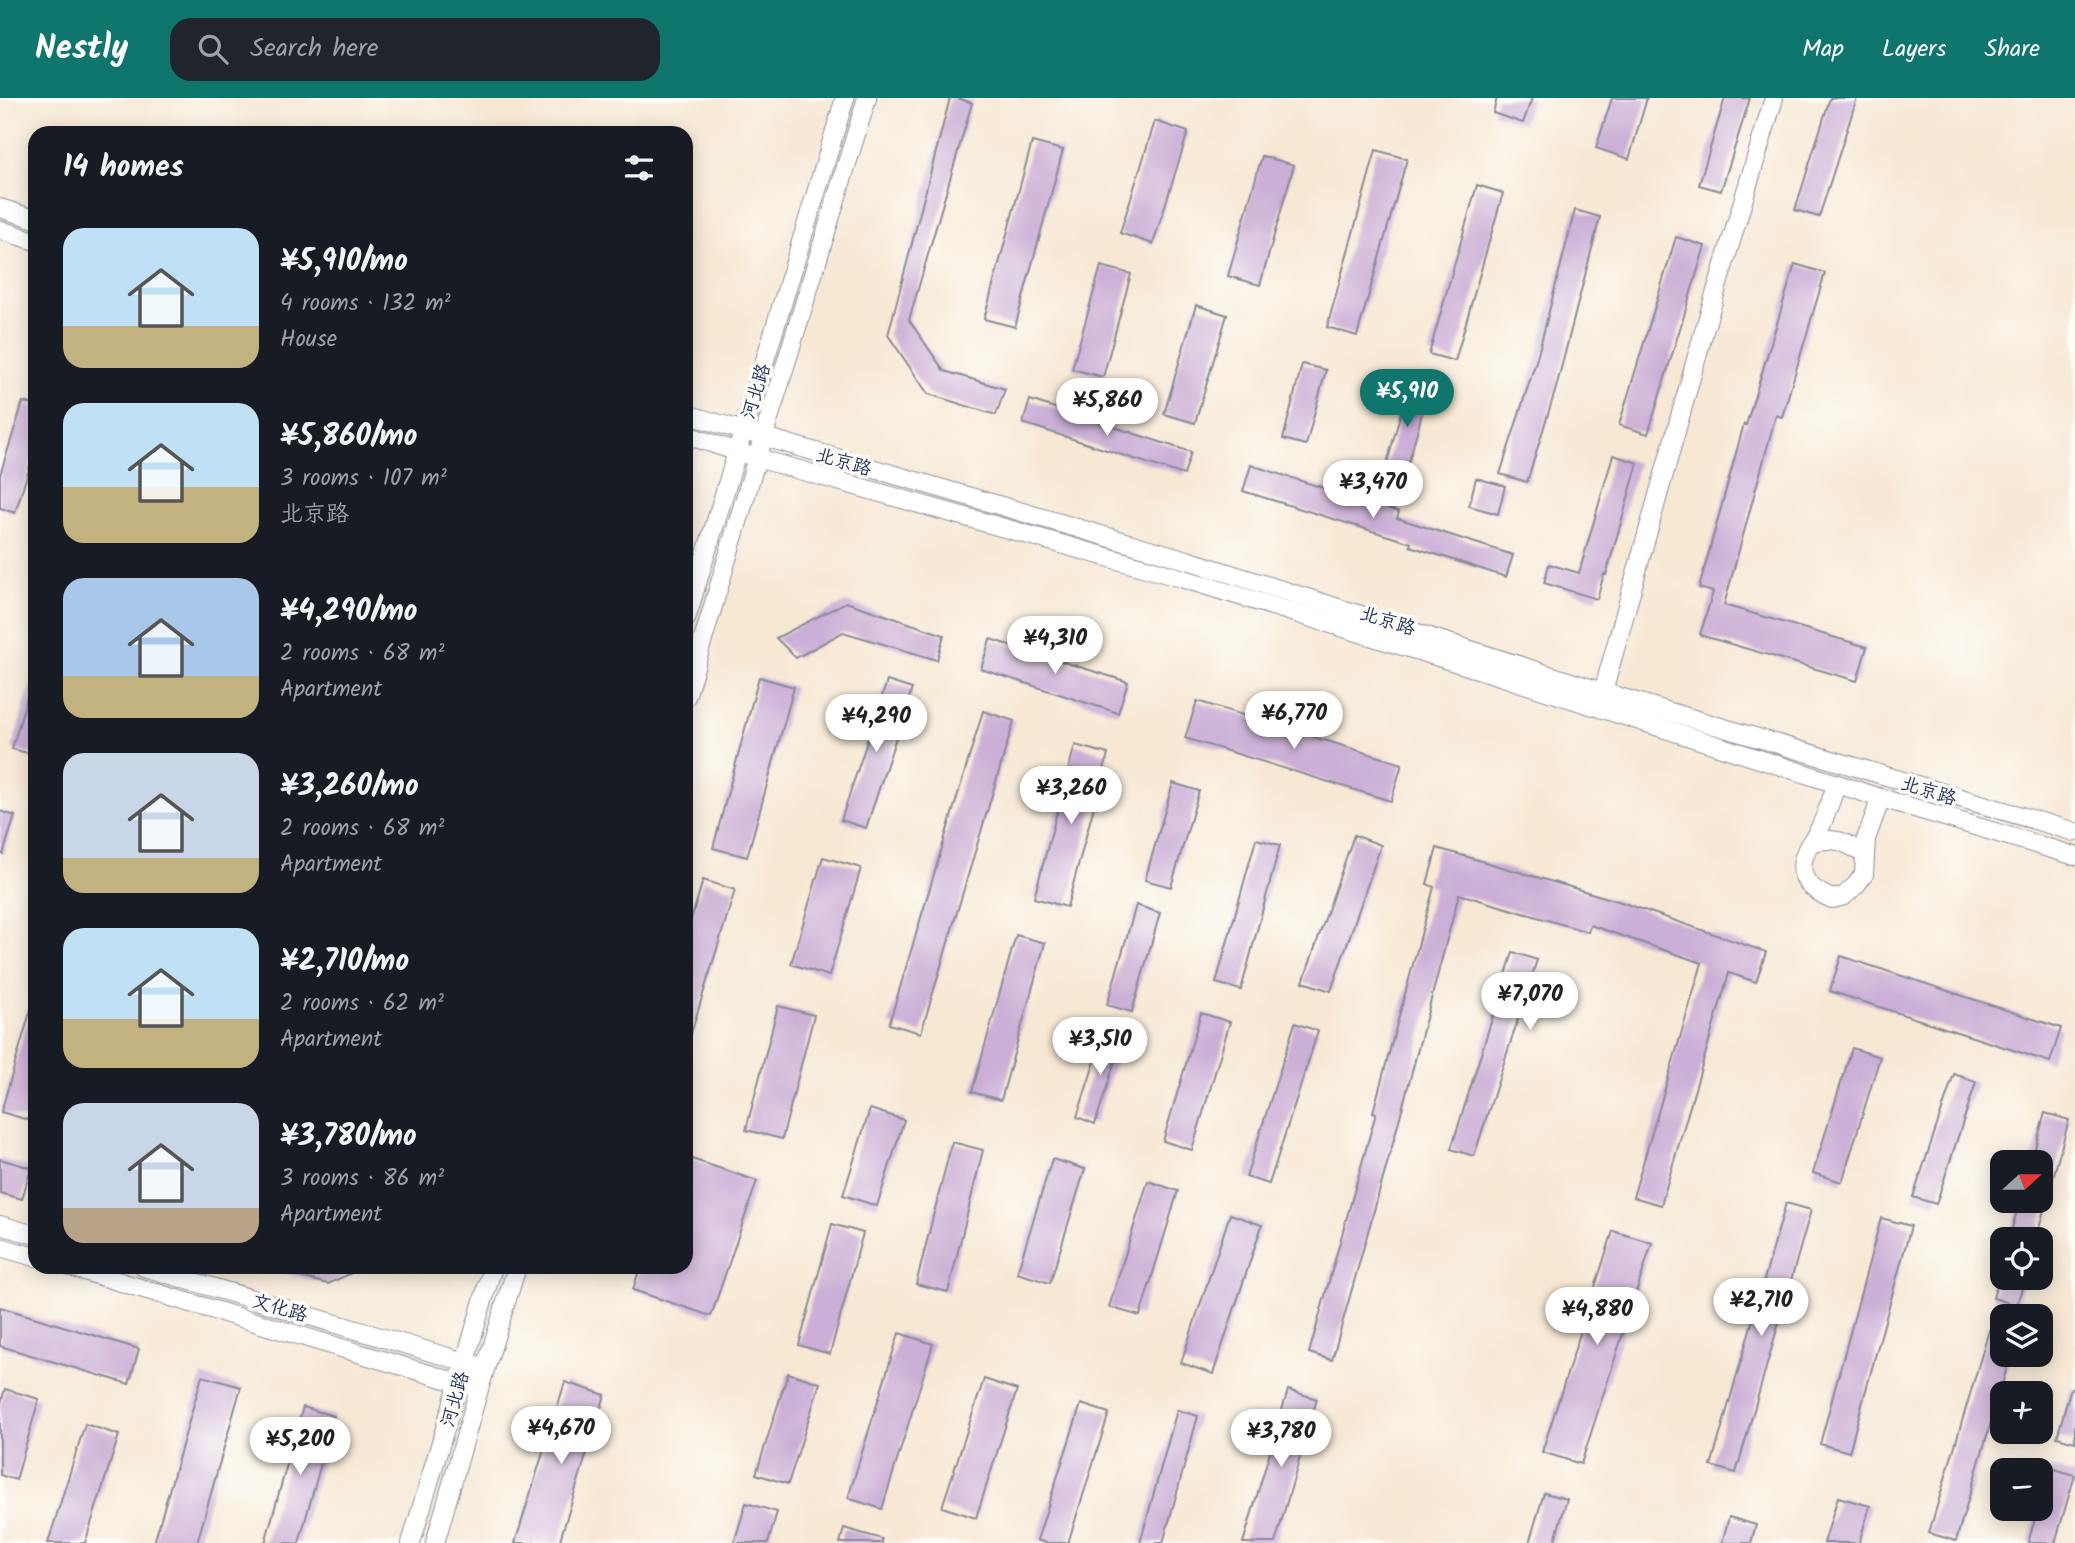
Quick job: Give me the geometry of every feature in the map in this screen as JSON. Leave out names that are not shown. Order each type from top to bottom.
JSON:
[{"type":"street","name":"河北路","points":[[693,595],[845,98]]},
{"type":"street","name":"河北路","points":[[693,673],[867,98]]},
{"type":"street","points":[[1603,692],[1700,344],[1774,98]]},
{"type":"street","points":[[0,208],[28,217]]},
{"type":"street","points":[[0,230],[28,239]]},
{"type":"street","name":"北京路","points":[[693,416],[1174,556],[1603,692],[2075,832]]},
{"type":"street","name":"北京路","points":[[693,437],[757,458],[1181,578],[1881,798],[2075,856]]},
{"type":"street","points":[[1837,784],[1819,831],[1806,851],[1802,867],[1804,880],[1815,891],[1832,899],[1844,895],[1864,874],[1866,839],[1881,798]]},
{"type":"street","points":[[1812,842],[1829,838],[1847,843],[1864,854]]},
{"type":"street","points":[[0,1225],[28,1233]]},
{"type":"street","points":[[0,1247],[28,1255]]},
{"type":"street","name":"文化路","points":[[94,1274],[479,1388]]},
{"type":"street","name":"文化路","points":[[168,1274],[485,1368]]},
{"type":"street","name":"河北路","points":[[411,1543],[491,1274]]},
{"type":"street","name":"河北路","points":[[435,1543],[515,1274]]},
{"type":"building","points":[[950,98],[972,103],[909,320],[944,371],[1005,389],[996,415],[928,394],[888,335]]},
{"type":"building","points":[[1497,98],[1532,98],[1523,123],[1493,113]]},
{"type":"building","points":[[1612,98],[1647,98],[1629,159],[1596,148]]},
{"type":"building","points":[[1725,98],[1750,98],[1721,191],[1699,185]]},
{"type":"building","points":[[1830,98],[1857,98],[1819,217],[1795,210]]},
{"type":"building","points":[[1155,121],[1188,132],[1153,244],[1120,233]]},
{"type":"building","points":[[1032,142],[1063,150],[1015,327],[984,319]]},
{"type":"building","points":[[1376,150],[1407,159],[1357,336],[1327,327]]},
{"type":"building","points":[[1262,156],[1294,165],[1260,285],[1228,276]]},
{"type":"building","points":[[1477,185],[1503,193],[1455,361],[1429,354]]},
{"type":"building","points":[[1575,210],[1600,217],[1556,388],[1527,482],[1500,474],[1537,358]]},
{"type":"building","points":[[1676,237],[1705,246],[1648,434],[1619,425]]},
{"type":"building","points":[[1795,264],[1825,273],[1782,417],[1776,415],[1724,605],[1867,647],[1857,681],[1700,635],[1713,592],[1699,588],[1744,424],[1746,425]]},
{"type":"building","points":[[1101,266],[1131,274],[1103,377],[1072,369]]},
{"type":"building","points":[[1196,305],[1227,315],[1195,423],[1164,414]]},
{"type":"building","points":[[1302,364],[1326,370],[1306,445],[1283,439]]},
{"type":"building","points":[[1408,386],[1428,391],[1406,472],[1386,467]]},
{"type":"building","points":[[1030,400],[1191,452],[1184,475],[1023,423]]},
{"type":"building","points":[[23,402],[28,403],[28,472],[15,513],[0,508],[0,475]]},
{"type":"building","points":[[1613,455],[1638,463],[1597,599],[1544,583],[1549,564],[1579,573]]},
{"type":"building","points":[[1251,465],[1399,512],[1397,518],[1513,555],[1506,577],[1410,546],[1411,543],[1243,491]]},
{"type":"building","points":[[1476,478],[1505,486],[1498,514],[1469,506]]},
{"type":"building","points":[[846,602],[944,635],[937,660],[843,632],[796,658],[776,638]]},
{"type":"building","points":[[990,639],[1128,682],[1118,713],[981,669]]},
{"type":"building","points":[[759,677],[794,687],[747,857],[713,848]]},
{"type":"building","points":[[887,681],[912,689],[866,828],[841,820]]},
{"type":"building","points":[[28,693],[28,753],[12,749]]},
{"type":"building","points":[[1197,701],[1402,764],[1391,801],[1185,738]]},
{"type":"building","points":[[983,711],[1014,721],[921,1033],[889,1024]]},
{"type":"building","points":[[1075,745],[1108,754],[1067,907],[1034,898]]},
{"type":"building","points":[[1173,783],[1199,791],[1171,887],[1145,880]]},
{"type":"building","points":[[0,811],[15,816],[3,854],[0,854]]},
{"type":"building","points":[[1354,835],[1381,845],[1331,991],[1303,982]]},
{"type":"building","points":[[1256,839],[1280,845],[1241,990],[1216,983]]},
{"type":"building","points":[[1437,848],[1618,901],[1766,952],[1756,982],[1729,973],[1661,1205],[1633,1197],[1702,963],[1590,925],[1588,932],[1459,894],[1332,1360],[1309,1353],[1376,1113],[1373,1112],[1434,887],[1427,884]]},
{"type":"building","points":[[823,857],[861,868],[829,976],[791,964]]},
{"type":"building","points":[[703,880],[735,890],[693,1027],[693,914]]},
{"type":"building","points":[[1136,905],[1160,913],[1132,1012],[1107,1005]]},
{"type":"building","points":[[1016,935],[1045,943],[1001,1100],[972,1092]]},
{"type":"building","points":[[1513,952],[1537,960],[1474,1156],[1451,1149]]},
{"type":"building","points":[[1841,956],[2061,1028],[2050,1062],[1830,991]]},
{"type":"building","points":[[778,1006],[814,1015],[782,1139],[746,1130]]},
{"type":"building","points":[[1201,1013],[1230,1022],[1192,1150],[1163,1141]]},
{"type":"building","points":[[28,1019],[28,1120],[1,1112]]},
{"type":"building","points":[[1295,1023],[1318,1031],[1269,1184],[1246,1177]]},
{"type":"building","points":[[1105,1030],[1123,1036],[1095,1124],[1077,1117]]},
{"type":"building","points":[[1852,1048],[1880,1057],[1842,1182],[1813,1173]]},
{"type":"building","points":[[1954,1074],[1976,1082],[1936,1204],[1913,1197]]},
{"type":"building","points":[[870,1109],[904,1120],[877,1206],[843,1195]]},
{"type":"building","points":[[2045,1113],[2069,1120],[2053,1178],[2053,1150],[2034,1150]]},
{"type":"building","points":[[952,1142],[983,1150],[948,1292],[916,1284]]},
{"type":"building","points":[[0,1159],[28,1167],[22,1199],[0,1193]]},
{"type":"building","points":[[693,1159],[757,1181],[711,1316],[633,1290],[638,1274],[693,1274]]},
{"type":"building","points":[[1052,1159],[1085,1169],[1050,1283],[1017,1273]]},
{"type":"building","points":[[1148,1181],[1178,1191],[1140,1316],[1109,1307]]},
{"type":"building","points":[[1786,1203],[1811,1210],[1736,1473],[1711,1466]]},
{"type":"building","points":[[2016,1213],[2043,1213],[2039,1227],[2012,1227]]},
{"type":"building","points":[[1230,1214],[1262,1225],[1213,1374],[1181,1363]]},
{"type":"building","points":[[1881,1218],[1911,1226],[1849,1452],[1820,1444]]},
{"type":"building","points":[[832,1224],[863,1233],[830,1354],[799,1345]]},
{"type":"building","points":[[1613,1231],[1652,1243],[1581,1464],[1542,1452]]},
{"type":"building","points":[[288,1274],[349,1274],[328,1284]]},
{"type":"building","points":[[1995,1290],[2021,1290],[2017,1304],[1993,1298]]},
{"type":"building","points":[[0,1307],[139,1349],[129,1384],[0,1346]]},
{"type":"building","points":[[1989,1330],[1990,1367],[2007,1367],[2003,1381],[1990,1381],[1990,1425],[1956,1541],[1929,1533]]},
{"type":"building","points":[[899,1333],[933,1344],[882,1509],[848,1498]]},
{"type":"building","points":[[788,1373],[820,1383],[788,1484],[756,1474]]},
{"type":"building","points":[[202,1376],[241,1387],[197,1543],[154,1543]]},
{"type":"building","points":[[984,1379],[1017,1390],[976,1518],[942,1507]]},
{"type":"building","points":[[565,1382],[605,1395],[559,1543],[515,1543]]},
{"type":"building","points":[[2071,1388],[2075,1389],[2075,1442],[2057,1437]]},
{"type":"building","points":[[5,1389],[39,1399],[16,1480],[0,1475],[0,1406]]},
{"type":"building","points":[[1288,1390],[1317,1399],[1275,1543],[1243,1543]]},
{"type":"building","points":[[1081,1404],[1109,1413],[1068,1543],[1046,1543],[1037,1540]]},
{"type":"building","points":[[303,1407],[334,1416],[299,1543],[265,1543]]},
{"type":"building","points":[[1177,1410],[1198,1416],[1163,1543],[1140,1543]]},
{"type":"building","points":[[85,1424],[119,1435],[85,1543],[48,1543]]},
{"type":"building","points":[[2053,1469],[2075,1475],[2055,1543],[2028,1543],[2034,1521],[2053,1521]]},
{"type":"building","points":[[1544,1493],[1567,1499],[1554,1543],[1529,1543]]},
{"type":"building","points":[[1838,1497],[1870,1506],[1859,1543],[1824,1543]]},
{"type":"building","points":[[746,1503],[777,1512],[768,1543],[734,1543]]},
{"type":"building","points":[[1729,1517],[1756,1525],[1751,1543],[1722,1543]]},
{"type":"building","points":[[844,1528],[882,1539],[882,1543],[840,1543]]}]
